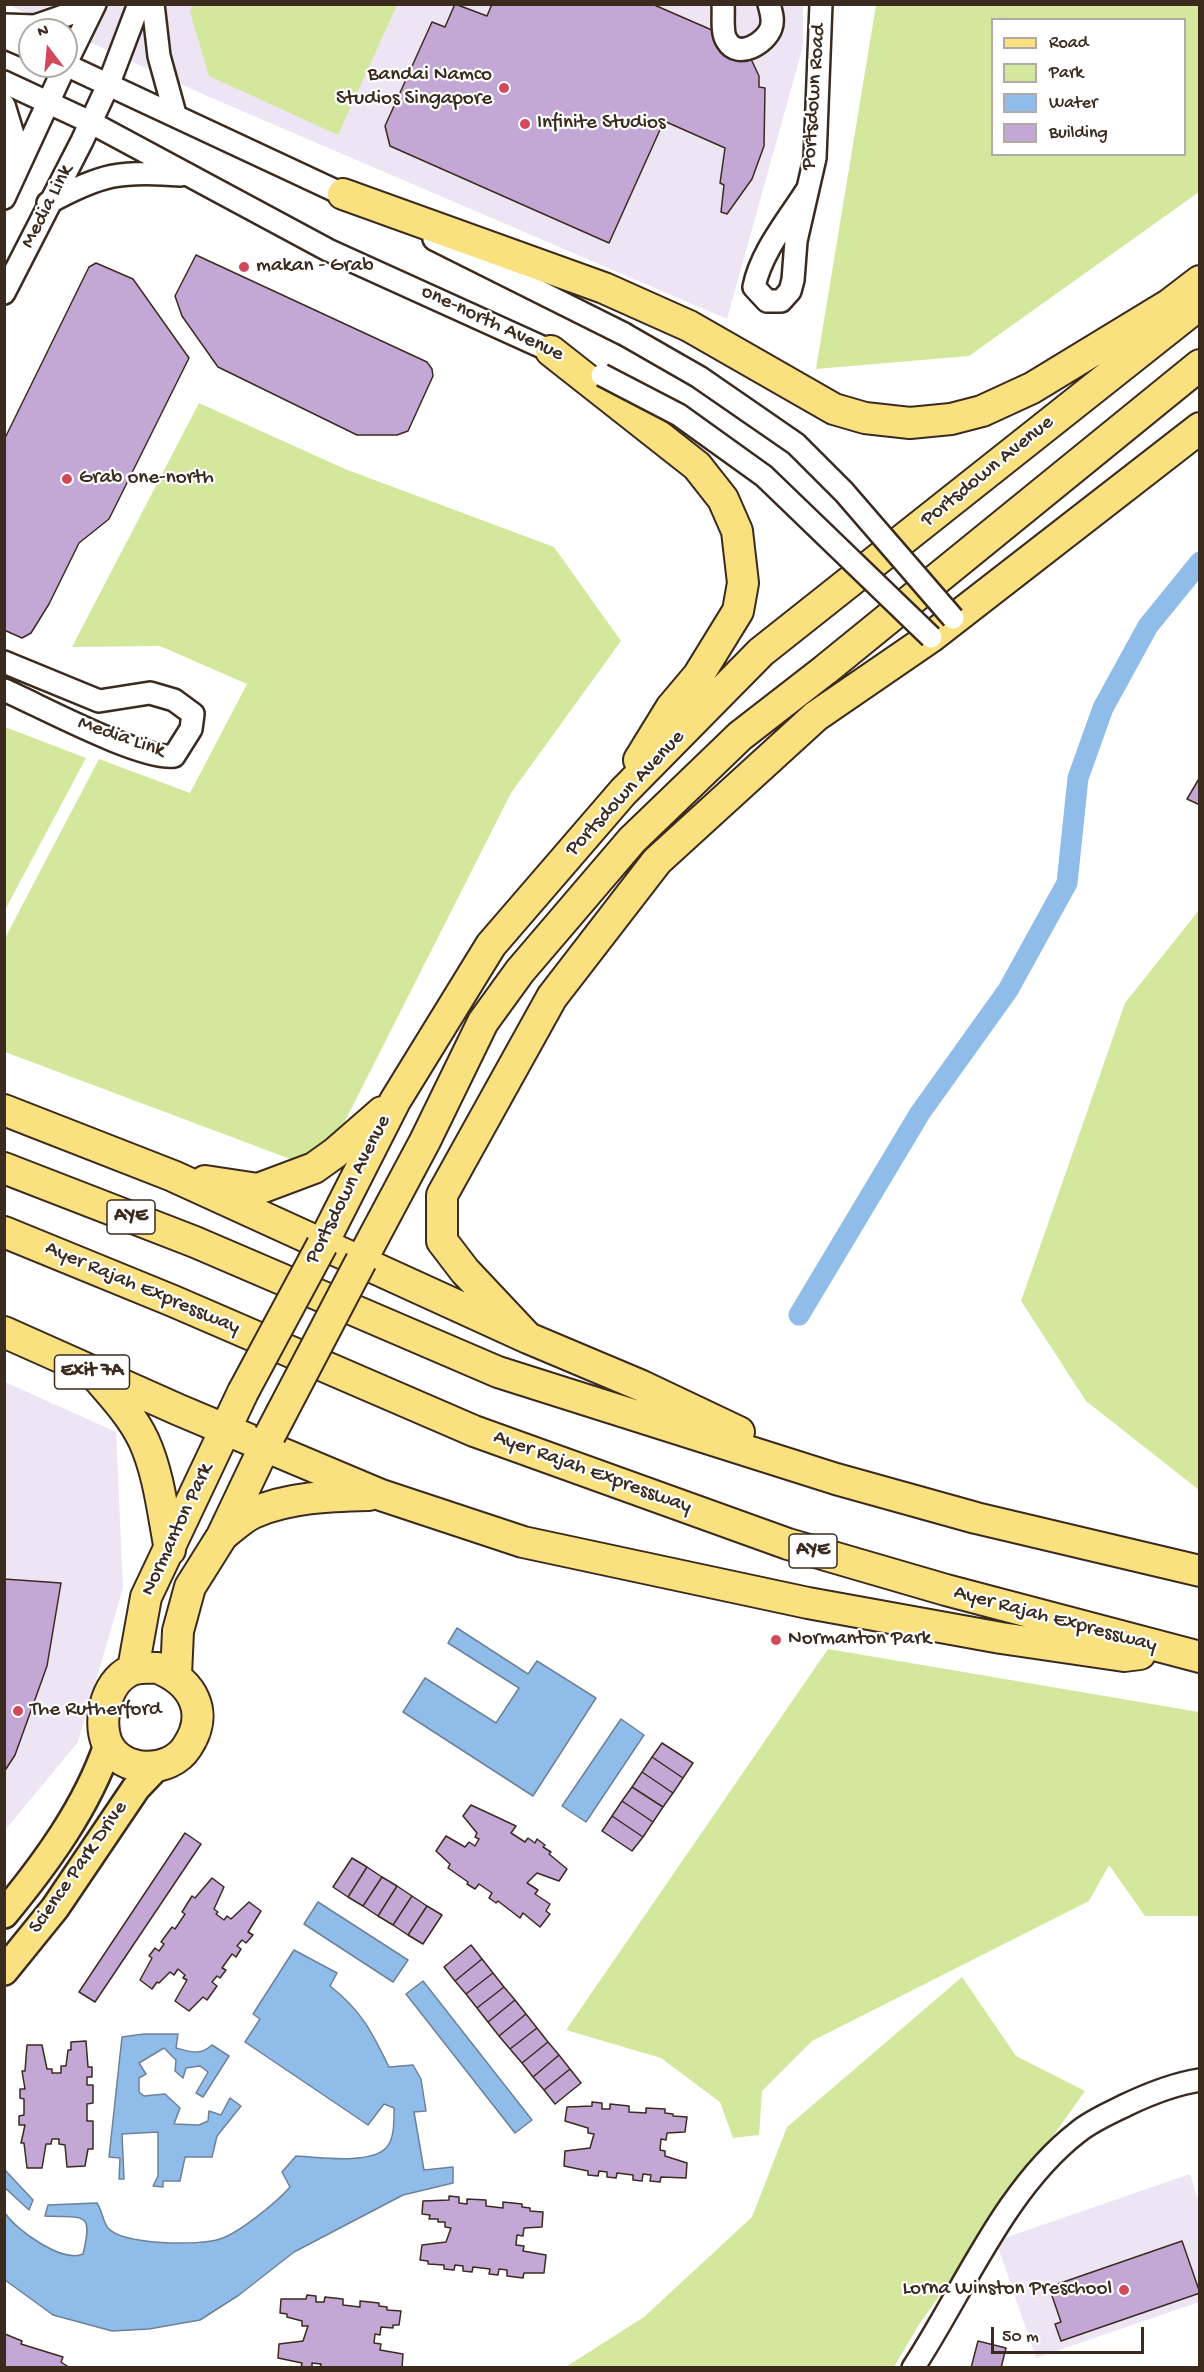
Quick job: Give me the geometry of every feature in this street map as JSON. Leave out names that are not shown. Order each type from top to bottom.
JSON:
[{"type":"highway","points":[[343,194],[604,288],[688,326],[834,409],[876,419],[910,423],[951,419],[982,411],[1032,388],[1170,304],[1200,282]]},
{"type":"highway","name":"Portsdown Avenue","points":[[227,1425],[322,1245],[394,1101],[490,945],[623,792],[761,652],[1200,304]]},
{"type":"highway","points":[[551,351],[697,466],[723,499],[737,531],[743,583],[738,611],[698,676],[671,708],[645,747],[623,792]]},
{"type":"highway","name":"Portsdown Avenue","points":[[267,1440],[425,1141],[483,1022],[520,971],[632,840],[740,736],[825,670],[1200,365]]},
{"type":"highway","points":[[442,1240],[442,1195],[552,997],[657,861],[816,716],[942,627],[1200,428]]},
{"type":"highway","points":[[173,1176],[258,1189],[314,1168],[335,1153],[394,1101]]},
{"type":"highway","points":[[4,1110],[173,1176],[528,1338],[642,1386],[836,1479]]},
{"type":"highway","points":[[425,1141],[425,1197],[442,1240],[465,1271],[528,1338]]},
{"type":"highway","name":"AYE","points":[[4,1168],[195,1242],[498,1372],[836,1479],[976,1518],[1200,1571]]},
{"type":"highway","name":"Ayer Rajah Expressway","points":[[4,1232],[173,1301],[474,1431],[788,1544],[946,1590],[1200,1657]]},
{"type":"highway","name":"Exit 7A","points":[[4,1332],[94,1373],[227,1425]]},
{"type":"highway","points":[[94,1373],[128,1414],[144,1441],[160,1497],[170,1550]]},
{"type":"highway","points":[[227,1425],[267,1440],[381,1495],[523,1542],[808,1603],[1001,1638],[1124,1656],[1160,1648]]},
{"type":"highway","name":"Normanton Park","points":[[133,1669],[146,1597],[227,1425]]},
{"type":"highway","name":"Normanton Park","points":[[176,1675],[178,1631],[190,1587],[222,1536],[267,1440]]},
{"type":"highway","points":[[222,1536],[251,1514],[276,1505],[325,1496],[381,1495]]},
{"type":"highway","points":[[158,1668],[176,1675],[191,1692],[198,1713],[197,1733],[185,1751],[170,1764],[156,1767],[137,1766],[119,1757],[108,1745],[102,1728],[104,1707],[118,1681],[133,1669],[158,1668]]},
{"type":"main road","name":"Science Park Drive","points":[[4,1914],[32,1880],[87,1796],[108,1745]]},
{"type":"main road","name":"Science Park Drive","points":[[4,1971],[55,1908],[136,1788],[156,1767]]},
{"type":"street","points":[[4,25],[35,26],[81,10],[86,4]]},
{"type":"street","name":"Media Link","points":[[78,40],[95,4]]},
{"type":"street","name":"Media Link","points":[[4,293],[109,83],[139,4]]},
{"type":"street","points":[[153,4],[159,56],[175,114]]},
{"type":"street","points":[[723,4],[725,39],[731,47],[743,50],[754,46],[766,37],[772,27],[769,4]]},
{"type":"street","name":"Portsdown Road","points":[[807,190],[815,158],[821,4]]},
{"type":"street","points":[[4,36],[18,42]]},
{"type":"street","points":[[78,70],[343,194],[624,334],[699,377],[796,444],[844,492],[942,627]]},
{"type":"street","name":"Media Link","points":[[7,193],[60,78]]},
{"type":"street","name":"one-north Avenue","points":[[4,82],[90,122],[328,250],[551,351],[679,415],[764,476],[942,627]]},
{"type":"street","points":[[4,105],[15,141],[7,193]]},
{"type":"street","points":[[48,203],[105,176],[145,172],[191,176]]},
{"type":"street","name":"Media Link","points":[[4,690],[95,732],[162,758],[174,756],[191,729],[193,714],[174,700],[150,693],[99,701],[16,667]]},
{"type":"street","points":[[913,2367],[978,2256],[1037,2172],[1078,2131],[1153,2093],[1200,2080]]},
{"type":"shaded area","points":[[9,5],[803,5],[803,46],[727,319],[198,92],[78,37],[78,18],[37,18]]},
{"type":"shaded area","points":[[5,1382],[116,1432],[123,1588],[78,1742],[5,1830]]},
{"type":"shaded area","points":[[1190,2174],[1199,2203],[1199,2302],[1036,2358],[996,2241]]},
{"type":"green space","points":[[397,4],[338,135],[209,76],[190,12],[193,5]]},
{"type":"green space","points":[[876,5],[1199,5],[1199,192],[969,356],[816,369]]},
{"type":"green space","points":[[199,403],[345,469],[554,547],[621,641],[511,793],[337,1137],[301,1163],[5,1052],[4,940],[99,759],[190,793],[247,684],[160,646],[72,647]]},
{"type":"green space","points":[[5,727],[86,758],[5,910]]},
{"type":"green space","points":[[1199,910],[1199,1490],[1086,1401],[1021,1301],[1125,1003]]},
{"type":"green space","points":[[828,1649],[1199,1712],[1199,1916],[1145,1916],[1109,1865],[1089,1901],[812,2041],[762,2091],[759,2135],[733,2138],[720,2102],[661,2058],[566,2030]]},
{"type":"green space","points":[[962,1977],[1016,2056],[1085,2091],[918,2326],[894,2367],[564,2368],[644,2317],[752,2217],[787,2127]]},
{"type":"water","points":[[457,1628],[528,1674],[537,1661],[596,1698],[533,1796],[403,1712],[425,1678],[496,1723],[519,1688],[448,1643]]},
{"type":"water","points":[[621,1719],[644,1735],[586,1822],[562,1806]]},
{"type":"water","points":[[318,1902],[408,1960],[393,1982],[304,1924]]},
{"type":"water","points":[[294,1950],[337,1973],[330,1986],[365,2022],[389,2067],[413,2065],[421,2079],[426,2111],[414,2112],[424,2170],[453,2167],[453,2183],[403,2195],[294,2252],[239,2295],[200,2320],[149,2329],[112,2331],[53,2315],[5,2280],[5,2213],[19,2228],[40,2243],[63,2254],[74,2256],[83,2254],[86,2223],[77,2217],[45,2216],[48,2205],[97,2203],[108,2228],[116,2234],[129,2238],[179,2243],[210,2241],[228,2236],[284,2193],[290,2187],[282,2172],[296,2156],[368,2157],[386,2148],[392,2134],[394,2108],[384,2104],[368,2125],[245,2042],[260,2019],[253,2014]]},
{"type":"water","points":[[423,1981],[532,2120],[515,2133],[406,1994]]},
{"type":"water","points":[[144,2034],[178,2034],[176,2048],[199,2052],[212,2045],[229,2056],[203,2097],[196,2093],[208,2072],[200,2066],[186,2068],[183,2078],[175,2071],[176,2060],[164,2048],[139,2063],[146,2074],[139,2078],[139,2092],[144,2096],[165,2094],[180,2108],[174,2124],[199,2125],[208,2121],[209,2111],[221,2115],[230,2098],[241,2106],[217,2136],[212,2157],[185,2157],[180,2181],[163,2181],[163,2187],[153,2186],[158,2176],[158,2132],[122,2134],[124,2179],[119,2179],[120,2158],[109,2157],[122,2037]]},
{"type":"water","points":[[4,2169],[33,2200],[29,2210],[5,2188]]},
{"type":"building","name":"Infinite Studios","points":[[455,4],[487,16],[492,4],[652,4],[744,44],[759,76],[759,87],[765,88],[764,146],[752,179],[727,214],[721,212],[724,185],[720,183],[725,148],[664,121],[609,243],[390,146],[385,126],[432,22],[445,27]]},
{"type":"building","points":[[196,255],[427,362],[432,369],[433,376],[408,431],[397,435],[357,435],[218,367],[182,316],[175,296]]},
{"type":"building","name":"Grab one-north","points":[[96,263],[133,279],[189,358],[109,519],[79,543],[49,604],[31,633],[22,638],[4,630],[4,440],[89,267]]},
{"type":"building","points":[[1200,777],[1200,805],[1187,799]]},
{"type":"building","name":"The Rutherford","points":[[4,1579],[61,1583],[47,1666],[15,1755],[4,1772]]},
{"type":"building","points":[[662,1743],[693,1763],[683,1778],[652,1757]]},
{"type":"building","points":[[652,1757],[683,1778],[673,1793],[642,1772]]},
{"type":"building","points":[[642,1772],[673,1793],[663,1807],[632,1787]]},
{"type":"building","points":[[632,1787],[663,1807],[653,1822],[622,1801]]},
{"type":"building","points":[[622,1801],[653,1822],[643,1837],[612,1816]]},
{"type":"building","points":[[471,1805],[516,1826],[511,1833],[525,1842],[528,1838],[535,1843],[537,1839],[551,1852],[549,1854],[567,1869],[559,1881],[537,1873],[527,1883],[538,1890],[535,1894],[550,1904],[546,1911],[550,1914],[540,1927],[523,1913],[520,1918],[498,1901],[496,1903],[489,1898],[492,1893],[479,1884],[475,1889],[467,1884],[468,1882],[448,1868],[450,1864],[436,1851],[446,1836],[465,1847],[469,1842],[475,1846],[479,1839],[475,1837],[477,1833],[463,1816]]},
{"type":"building","points":[[612,1816],[643,1837],[632,1851],[602,1831]]},
{"type":"building","points":[[185,1833],[201,1844],[95,2002],[79,1992]]},
{"type":"building","points":[[352,1858],[367,1867],[348,1897],[333,1887]]},
{"type":"building","points":[[367,1867],[382,1877],[363,1906],[348,1897]]},
{"type":"building","points":[[382,1877],[397,1886],[378,1916],[363,1906]]},
{"type":"building","points":[[212,1878],[224,1887],[214,1909],[218,1912],[216,1914],[224,1920],[227,1916],[231,1919],[249,1902],[261,1911],[248,1932],[253,1935],[246,1943],[242,1940],[237,1946],[241,1949],[236,1957],[232,1954],[222,1968],[226,1970],[220,1978],[217,1976],[212,1982],[217,1986],[207,2000],[203,1997],[189,2011],[175,2001],[187,1980],[183,1978],[185,1975],[178,1969],[174,1975],[170,1972],[159,1983],[157,1982],[152,1989],[140,1980],[152,1958],[149,1956],[155,1948],[159,1951],[164,1944],[161,1942],[172,1927],[175,1929],[185,1914],[182,1912],[192,1896],[195,1898]]},
{"type":"building","points":[[397,1886],[412,1896],[393,1925],[378,1916]]},
{"type":"building","points":[[412,1896],[427,1906],[408,1935],[393,1925]]},
{"type":"building","points":[[427,1906],[442,1915],[423,1944],[408,1935]]},
{"type":"building","points":[[471,1945],[482,1959],[455,1981],[444,1967]]},
{"type":"building","points":[[482,1959],[493,1973],[466,1994],[455,1981]]},
{"type":"building","points":[[493,1973],[504,1987],[477,2008],[466,1994]]},
{"type":"building","points":[[504,1987],[515,2000],[488,2022],[477,2008]]},
{"type":"building","points":[[515,2000],[526,2014],[499,2036],[488,2022]]},
{"type":"building","points":[[526,2014],[537,2028],[510,2049],[499,2036]]},
{"type":"building","points":[[537,2028],[548,2042],[522,2063],[510,2049]]},
{"type":"building","points":[[86,2041],[88,2067],[92,2067],[92,2077],[87,2077],[87,2085],[93,2085],[93,2103],[87,2104],[87,2121],[93,2121],[93,2149],[88,2149],[85,2166],[67,2167],[65,2145],[59,2144],[59,2139],[52,2139],[51,2144],[46,2144],[42,2168],[27,2168],[24,2143],[21,2143],[25,2125],[19,2125],[19,2116],[24,2115],[24,2099],[20,2098],[20,2089],[25,2089],[22,2071],[25,2071],[27,2045],[42,2045],[47,2069],[52,2069],[52,2073],[61,2073],[61,2066],[66,2066],[71,2042]]},
{"type":"building","points":[[548,2042],[559,2055],[533,2077],[522,2063]]},
{"type":"building","points":[[559,2055],[570,2069],[544,2090],[533,2077]]},
{"type":"building","points":[[570,2069],[581,2083],[555,2104],[544,2090]]},
{"type":"building","points":[[592,2102],[602,2103],[602,2109],[610,2109],[610,2104],[629,2106],[629,2112],[646,2113],[646,2108],[665,2109],[665,2113],[673,2114],[673,2116],[687,2117],[685,2132],[667,2133],[666,2140],[661,2139],[660,2150],[665,2151],[665,2156],[687,2163],[686,2178],[661,2177],[660,2182],[650,2181],[651,2175],[643,2174],[642,2181],[633,2180],[633,2175],[617,2173],[616,2178],[607,2177],[607,2172],[599,2171],[598,2176],[588,2175],[588,2171],[564,2166],[565,2151],[590,2148],[594,2134],[588,2133],[588,2128],[565,2121],[567,2107],[592,2106]]},
{"type":"building","points":[[449,2196],[459,2197],[459,2203],[467,2204],[467,2199],[486,2200],[486,2206],[503,2208],[503,2202],[522,2204],[522,2207],[530,2208],[530,2211],[543,2212],[542,2227],[524,2228],[523,2236],[517,2235],[516,2245],[524,2246],[523,2251],[546,2255],[544,2273],[524,2273],[523,2278],[507,2276],[507,2270],[499,2269],[498,2275],[489,2274],[490,2269],[473,2267],[472,2272],[463,2271],[463,2266],[455,2265],[454,2270],[444,2269],[444,2265],[428,2264],[428,2261],[420,2260],[422,2245],[446,2242],[451,2228],[445,2227],[445,2222],[429,2219],[430,2215],[422,2214],[423,2201],[449,2200]]},
{"type":"building","name":"Lorna Winston Preschool","points":[[1182,2241],[1200,2293],[1061,2341],[1055,2324],[1061,2322],[1049,2287]]},
{"type":"building","points":[[307,2295],[316,2296],[316,2302],[324,2302],[325,2297],[343,2299],[343,2305],[360,2307],[360,2301],[379,2303],[379,2306],[387,2307],[387,2310],[401,2311],[399,2325],[393,2325],[393,2328],[381,2327],[380,2335],[375,2334],[374,2343],[381,2344],[380,2350],[403,2354],[402,2368],[320,2368],[321,2364],[312,2363],[312,2368],[301,2368],[302,2363],[278,2358],[279,2344],[303,2341],[308,2326],[302,2326],[302,2321],[280,2313],[281,2299],[306,2299]]},
{"type":"building","points":[[5,2334],[22,2341],[21,2344],[63,2357],[61,2362],[70,2368],[4,2368]]},
{"type":"building","points":[[978,2341],[1006,2348],[1001,2368],[971,2368]]},
{"type":"waterway","points":[[799,1315],[920,1113],[1008,990],[1067,883],[1078,778],[1103,708],[1148,626],[1200,562]]},
{"type":"place","name":"Bandai Namco Studios Singapore","points":[[504,88]]},
{"type":"place","name":"Infinite Studios","points":[[525,124]]},
{"type":"place","name":"makan - Grab","points":[[244,267]]},
{"type":"place","name":"Grab one-north","points":[[67,479]]},
{"type":"place","name":"Normanton Park","points":[[776,1640]]},
{"type":"place","name":"The Rutherford","points":[[18,1711]]},
{"type":"place","name":"Lorna Winston Preschool","points":[[1124,2290]]}]
